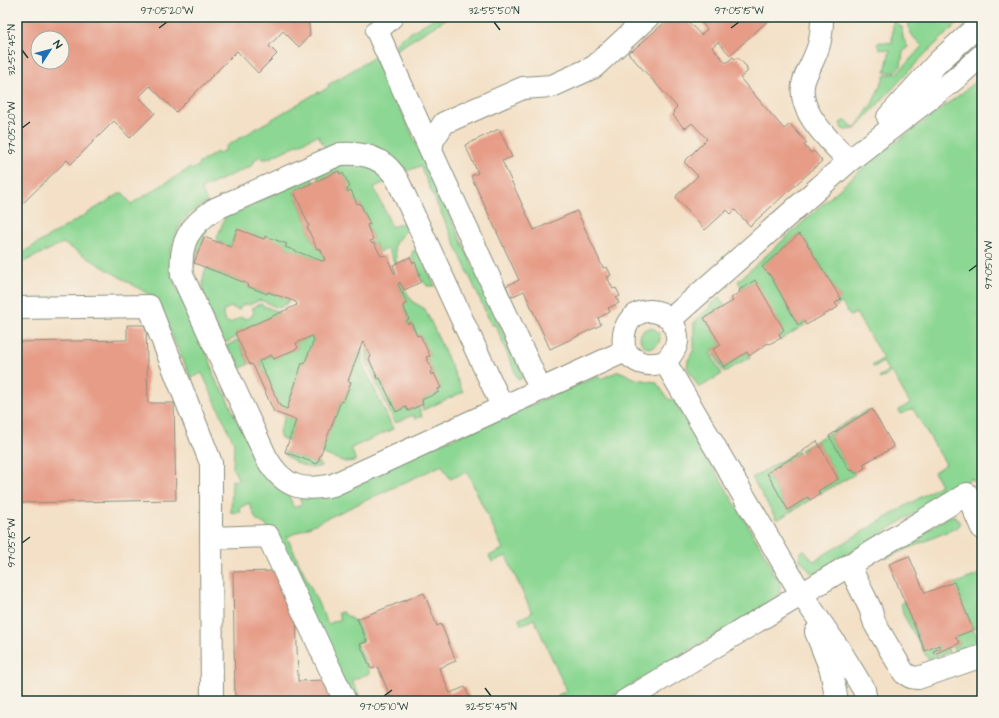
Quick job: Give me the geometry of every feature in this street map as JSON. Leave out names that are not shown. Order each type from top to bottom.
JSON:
[{"type":"lane","points":[[392,17],[377,31],[541,390]]},
{"type":"lane","points":[[431,151],[435,136],[444,123],[523,88],[552,86],[594,67],[648,17]]},
{"type":"lane","points":[[822,17],[822,36],[818,51],[802,86],[803,98],[807,111],[848,161]]},
{"type":"lane","points":[[848,161],[938,62],[982,22]]},
{"type":"lane","points":[[671,319],[848,161],[955,79],[982,54]]},
{"type":"lane","points":[[503,408],[398,181],[392,171],[383,162],[368,154],[355,152],[340,154],[215,209],[200,219],[190,230],[183,244],[181,261],[182,274],[267,459],[276,474],[288,483],[316,489],[333,485],[503,408],[625,351]]},
{"type":"lane","points":[[17,308],[149,306],[212,463],[212,701]]},
{"type":"lane","points":[[645,311],[663,313],[671,319],[677,330],[677,342],[674,352],[664,362],[653,365],[641,363],[632,359],[625,351],[622,341],[624,330],[629,321],[637,314],[645,311]]},
{"type":"lane","points":[[664,362],[802,595],[845,658],[864,690],[866,701]]},
{"type":"lane","points":[[625,701],[967,494],[982,528]]},
{"type":"lane","points":[[211,538],[268,536],[345,701]]},
{"type":"lane","points":[[850,566],[870,608],[874,624],[904,673],[911,677],[918,678],[982,656]]},
{"type":"lane","points":[[802,595],[832,670],[838,701]]},
{"type":"green space","points":[[436,17],[449,17],[396,50],[396,43],[400,39]]},
{"type":"green space","points":[[910,17],[964,17],[923,56],[855,129],[842,129],[840,123],[843,121],[846,121],[855,128],[872,104],[885,75],[898,73],[922,46],[911,33],[909,26]]},
{"type":"green space","points":[[893,21],[902,27],[903,38],[908,47],[903,52],[901,66],[892,72],[885,72],[890,50],[880,49],[877,44],[880,42],[892,43]]},
{"type":"green space","points":[[376,56],[524,377],[518,380],[496,326],[491,324],[420,166],[405,172],[393,158],[378,148],[370,145],[361,143],[343,143],[325,148],[318,135],[267,159],[263,159],[261,156],[254,160],[254,163],[251,166],[201,189],[207,202],[189,214],[179,227],[171,249],[171,275],[212,366],[215,379],[223,390],[259,468],[271,483],[288,494],[294,508],[302,504],[299,496],[470,432],[598,376],[600,379],[619,371],[636,379],[656,382],[669,400],[673,399],[773,568],[771,570],[775,577],[777,576],[779,580],[780,590],[772,601],[613,696],[597,699],[558,701],[558,695],[567,691],[534,619],[521,625],[519,619],[532,613],[506,556],[492,562],[489,556],[503,549],[467,472],[450,479],[442,465],[287,537],[328,624],[341,619],[338,613],[342,612],[357,623],[364,640],[357,643],[370,673],[352,680],[362,701],[353,701],[267,526],[256,519],[249,503],[239,508],[241,512],[231,513],[232,480],[239,481],[233,468],[234,443],[202,373],[191,378],[155,298],[63,243],[17,265],[17,256],[121,193],[123,193],[131,204],[190,168],[192,170],[199,165],[198,164],[217,152],[219,154],[226,149],[225,147],[329,87],[328,85]]},
{"type":"green space","points":[[982,75],[982,501],[972,478],[819,572],[811,573],[800,559],[800,553],[804,550],[813,561],[820,558],[941,485],[934,472],[946,464],[913,409],[900,414],[899,410],[910,403],[892,372],[880,379],[879,378],[888,370],[883,362],[874,367],[872,366],[883,358],[856,313],[850,316],[842,303],[837,306],[835,303],[841,299],[807,244],[808,242],[799,234],[762,267],[770,275],[798,325],[804,321],[806,324],[780,340],[779,334],[784,330],[754,281],[742,288],[738,281],[867,164],[962,93]]},
{"type":"green space","points":[[341,164],[355,164],[371,168],[376,171],[386,182],[374,187],[392,227],[406,222],[406,229],[394,246],[397,263],[395,264],[388,249],[378,252],[375,243],[372,244],[370,241],[373,239],[367,225],[370,224],[360,203],[357,204],[350,191],[348,192],[347,189],[349,187],[343,173],[340,174],[339,171],[319,180],[317,175]]},
{"type":"green space","points":[[311,177],[314,182],[294,192],[317,249],[320,248],[325,260],[322,261],[285,247],[286,244],[264,239],[237,230],[231,247],[216,241],[225,217]]},
{"type":"green space","points":[[208,227],[193,268],[190,263],[197,236]]},
{"type":"green space","points":[[417,248],[435,286],[427,286],[419,275],[420,274],[411,256],[413,251]]},
{"type":"green space","points":[[206,268],[248,284],[247,287],[267,294],[268,292],[289,299],[287,303],[279,308],[260,300],[249,305],[246,304],[241,306],[239,310],[231,307],[224,310],[223,315],[225,321],[230,323],[241,317],[247,319],[252,316],[254,311],[252,308],[260,304],[280,313],[235,333],[237,337],[224,343],[204,297],[203,278]]},
{"type":"green space","points":[[400,282],[413,302],[425,309],[463,392],[423,410],[421,405],[423,404],[422,400],[439,392],[438,389],[441,388],[430,372],[433,371],[426,357],[430,356],[420,335],[417,336],[411,322],[408,324],[406,321],[409,319],[403,305],[407,303],[398,284]]},
{"type":"green space","points":[[719,297],[725,306],[705,318],[721,345],[713,349],[714,351],[710,353],[722,374],[699,388],[687,367],[688,361],[694,349],[694,323]]},
{"type":"green space","points":[[646,328],[654,328],[660,334],[660,342],[654,348],[646,348],[640,342],[640,334]]},
{"type":"green space","points":[[312,336],[314,340],[304,364],[302,363],[287,409],[280,406],[259,361],[271,355],[274,359],[298,348],[296,343]]},
{"type":"green space","points":[[238,340],[249,364],[237,370],[226,346]]},
{"type":"green space","points":[[367,348],[371,357],[369,359],[396,412],[406,407],[408,411],[418,406],[422,416],[415,419],[413,415],[395,423],[367,362]]},
{"type":"green space","points":[[362,351],[362,363],[393,429],[351,448],[356,461],[345,462],[321,453],[341,401],[343,402],[351,382],[348,381],[359,352]]},
{"type":"green space","points":[[747,352],[750,357],[724,372],[714,354],[716,354],[724,367]]},
{"type":"green space","points":[[868,410],[869,411],[829,436],[850,471],[853,470],[855,474],[820,494],[818,491],[838,479],[817,441],[804,449],[805,450],[802,452],[800,450]]},
{"type":"green space","points":[[285,416],[296,420],[289,441],[281,438],[279,432]]},
{"type":"green space","points":[[798,451],[798,454],[767,473],[788,510],[808,497],[810,500],[777,520],[752,478]]},
{"type":"green space","points":[[285,452],[317,464],[318,462],[321,466],[316,468],[307,467],[293,461],[285,455]]},
{"type":"green space","points":[[950,516],[955,516],[960,522],[960,525],[886,558],[885,556]]},
{"type":"green space","points":[[982,573],[982,625],[973,629],[954,584]]},
{"type":"green space","points":[[904,601],[924,650],[939,645],[941,648],[933,651],[934,654],[948,648],[949,653],[928,659],[903,614],[901,603]]},
{"type":"green space","points":[[972,630],[975,632],[979,643],[955,652],[952,646],[960,643],[955,637]]},
{"type":"building","points":[[17,17],[308,17],[310,35],[299,47],[283,31],[269,46],[277,54],[258,73],[237,51],[176,112],[150,86],[139,97],[155,113],[130,138],[114,121],[71,164],[67,160],[17,209]]},
{"type":"building","points":[[671,17],[684,17],[701,35],[707,29],[696,17],[772,17],[730,55],[718,42],[712,47],[726,63],[733,57],[735,59],[737,57],[747,67],[746,69],[748,71],[740,78],[784,129],[790,124],[807,143],[804,145],[811,153],[814,151],[822,161],[750,226],[735,210],[731,214],[727,210],[705,230],[676,198],[677,195],[698,176],[684,162],[707,139],[692,123],[686,128],[683,127],[673,115],[673,111],[677,107],[628,53]]},
{"type":"building","points":[[499,129],[512,157],[502,161],[534,230],[577,211],[603,268],[607,267],[611,275],[607,277],[613,289],[616,288],[620,296],[616,298],[619,303],[608,308],[610,312],[598,318],[601,325],[550,349],[524,291],[511,297],[506,286],[519,280],[471,176],[478,173],[465,145]]},
{"type":"building","points":[[339,171],[340,174],[343,173],[350,187],[347,189],[348,192],[351,190],[357,204],[360,203],[370,224],[367,225],[373,240],[370,241],[372,244],[374,243],[381,256],[386,255],[394,273],[396,273],[393,265],[410,257],[413,263],[415,262],[420,274],[418,275],[421,282],[404,290],[400,282],[398,284],[407,303],[403,305],[409,319],[406,321],[408,324],[411,322],[417,336],[420,335],[430,356],[426,357],[433,371],[430,372],[431,375],[434,373],[441,388],[438,389],[439,392],[422,400],[423,404],[408,411],[406,407],[396,412],[380,378],[378,379],[369,359],[371,357],[364,342],[362,343],[348,381],[351,382],[343,402],[341,401],[317,464],[285,452],[296,420],[274,412],[254,367],[252,364],[250,365],[235,333],[297,305],[296,302],[268,292],[267,294],[247,286],[248,284],[194,263],[204,237],[231,247],[237,229],[264,239],[265,236],[287,244],[285,247],[322,261],[325,260],[320,248],[317,249],[307,227],[309,226],[294,191]],"holes":[[[312,336],[314,340],[304,364],[302,363],[287,409],[280,406],[259,361],[271,355],[274,359],[298,348],[296,343]]]},
{"type":"building","points":[[799,234],[808,243],[807,244],[841,299],[835,303],[838,307],[806,325],[804,321],[798,325],[770,275],[762,267]]},
{"type":"building","points":[[755,280],[784,330],[779,334],[781,338],[769,344],[768,343],[749,356],[747,352],[724,367],[713,349],[721,345],[704,318],[733,301],[731,298],[740,292],[739,290]]},
{"type":"building","points":[[127,325],[146,325],[148,403],[174,403],[176,500],[17,503],[17,342],[127,340]]},
{"type":"building","points":[[872,409],[894,447],[863,464],[865,468],[855,474],[853,470],[850,471],[829,436]]},
{"type":"building","points":[[817,441],[838,479],[818,491],[820,494],[810,500],[808,497],[788,510],[767,473]]},
{"type":"building","points":[[909,556],[925,593],[954,582],[973,630],[955,637],[960,643],[934,654],[933,651],[941,648],[939,645],[925,651],[889,564]]},
{"type":"building","points":[[276,571],[296,612],[298,681],[326,680],[336,701],[235,701],[233,572]]},
{"type":"building","points":[[424,593],[437,626],[441,624],[456,661],[439,668],[450,693],[465,687],[471,701],[392,701],[378,667],[371,669],[360,644],[367,642],[357,619]]}]
